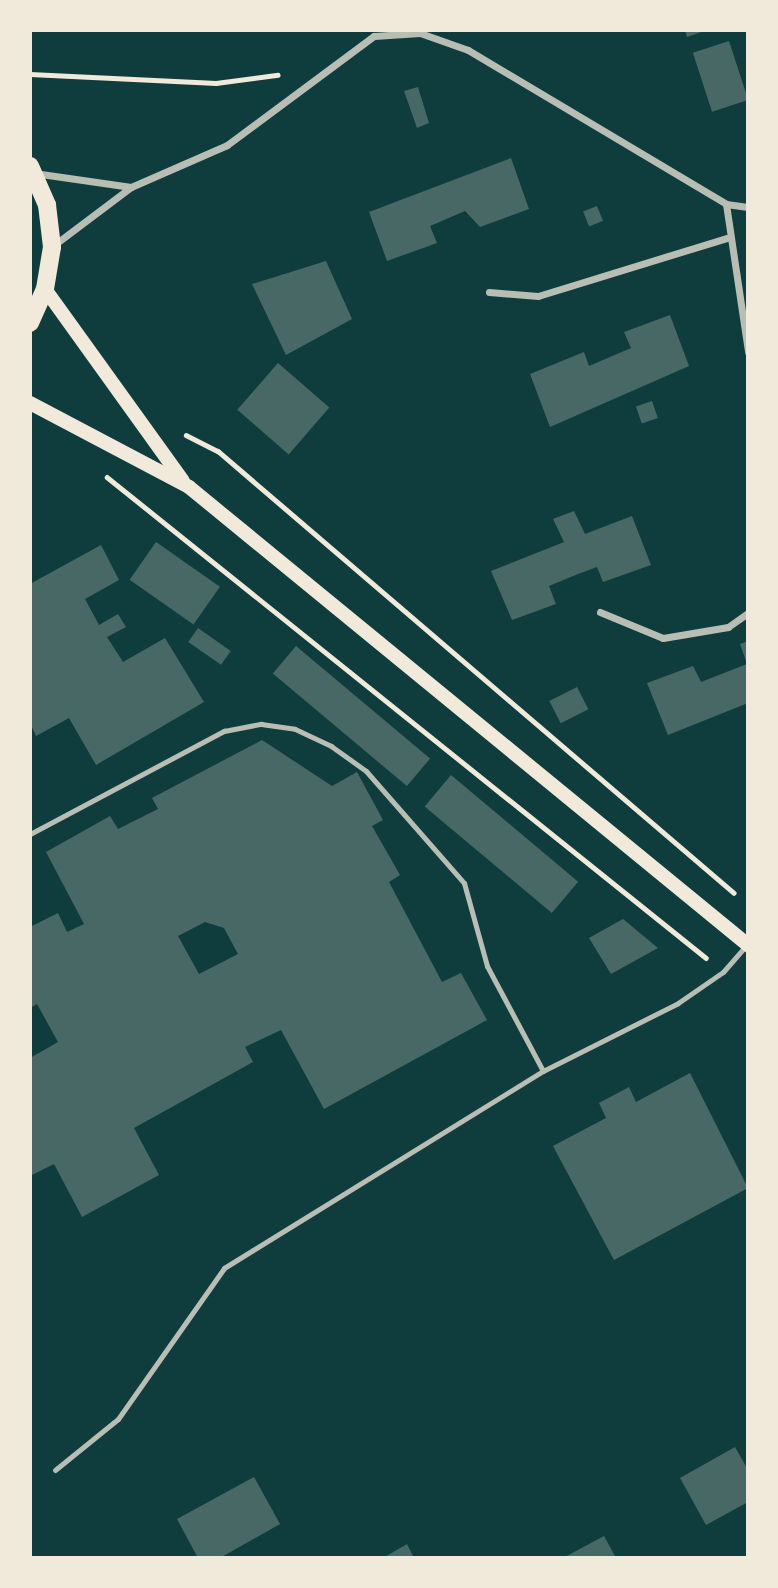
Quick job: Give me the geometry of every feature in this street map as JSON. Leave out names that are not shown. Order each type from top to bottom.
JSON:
[{"type":"main road","points":[[30,323],[45,289],[52,247],[32,170]]},
{"type":"main road","points":[[45,289],[189,487]]},
{"type":"main road","points":[[30,403],[78,425],[189,487],[748,945]]},
{"type":"street","points":[[52,247],[131,187],[227,145],[374,36],[420,33],[468,50],[726,204],[748,207]]},
{"type":"street","points":[[32,170],[131,187]]},
{"type":"street","points":[[726,204],[727,238],[748,352]]},
{"type":"street","points":[[489,292],[538,296],[727,238]]},
{"type":"street","points":[[600,612],[663,638],[728,627],[748,613]]},
{"type":"lane","points":[[30,834],[224,731],[261,724],[295,729],[331,746],[366,771],[464,883],[487,965],[543,1071]]},
{"type":"lane","points":[[54,1470],[118,1419],[225,1268],[543,1071],[678,1003],[723,972],[748,945]]},
{"type":"path","points":[[30,74],[216,83],[330,69]]},
{"type":"path","points":[[78,425],[113,488],[723,972]]},
{"type":"path","points":[[173,428],[218,451],[738,896]]},
{"type":"building","points":[[685,30],[707,30],[687,37]]},
{"type":"building","points":[[729,41],[748,100],[712,112],[693,53]]},
{"type":"building","points":[[418,87],[429,123],[417,128],[404,91]]},
{"type":"building","points":[[511,158],[529,209],[480,227],[465,211],[430,226],[437,243],[387,261],[369,212]]},
{"type":"building","points":[[597,206],[603,221],[589,226],[583,212]]},
{"type":"building","points":[[326,261],[352,319],[286,355],[252,284]]},
{"type":"building","points":[[670,315],[689,366],[550,427],[530,374],[584,352],[589,366],[631,348],[624,332]]},
{"type":"building","points":[[278,363],[329,408],[289,454],[237,410]]},
{"type":"building","points":[[652,401],[658,418],[642,424],[636,407]]},
{"type":"building","points":[[574,511],[585,534],[632,516],[651,565],[603,582],[597,567],[578,574],[549,586],[556,604],[512,620],[491,571],[564,542],[553,519]]},
{"type":"building","points":[[156,542],[220,587],[194,624],[130,580]]},
{"type":"building","points":[[101,545],[119,580],[85,599],[99,625],[118,614],[126,627],[107,637],[123,662],[165,638],[204,702],[96,765],[69,718],[36,736],[30,723],[30,584]]},
{"type":"building","points":[[198,628],[231,651],[221,665],[188,642]]},
{"type":"building","points":[[748,641],[748,703],[668,735],[647,683],[693,666],[701,682],[747,664],[740,644]]},
{"type":"building","points":[[296,646],[430,758],[407,786],[273,674]]},
{"type":"building","points":[[577,687],[588,709],[561,723],[549,701]]},
{"type":"building","points":[[262,740],[332,786],[357,772],[383,820],[372,826],[400,875],[389,882],[442,982],[461,973],[487,1020],[324,1109],[281,1030],[245,1047],[253,1062],[134,1128],[159,1175],[82,1217],[54,1164],[30,1176],[30,1058],[58,1042],[37,1004],[30,1008],[30,927],[58,913],[67,932],[84,924],[46,852],[110,816],[118,829],[158,809],[152,798]],"holes":[[[205,922],[224,928],[238,954],[199,974],[178,936]]]},
{"type":"building","points":[[451,775],[578,882],[552,913],[425,806]]},
{"type":"building","points":[[623,919],[658,948],[611,974],[589,938]]},
{"type":"building","points":[[690,1073],[748,1188],[614,1260],[553,1146],[606,1118],[599,1103],[629,1087],[636,1102]]},
{"type":"building","points":[[735,1447],[748,1470],[748,1502],[706,1525],[680,1478]]},
{"type":"building","points":[[254,1477],[280,1524],[220,1558],[198,1558],[177,1519]]},
{"type":"building","points":[[604,1536],[616,1558],[563,1558]]},
{"type":"building","points":[[407,1544],[414,1558],[383,1558]]}]
